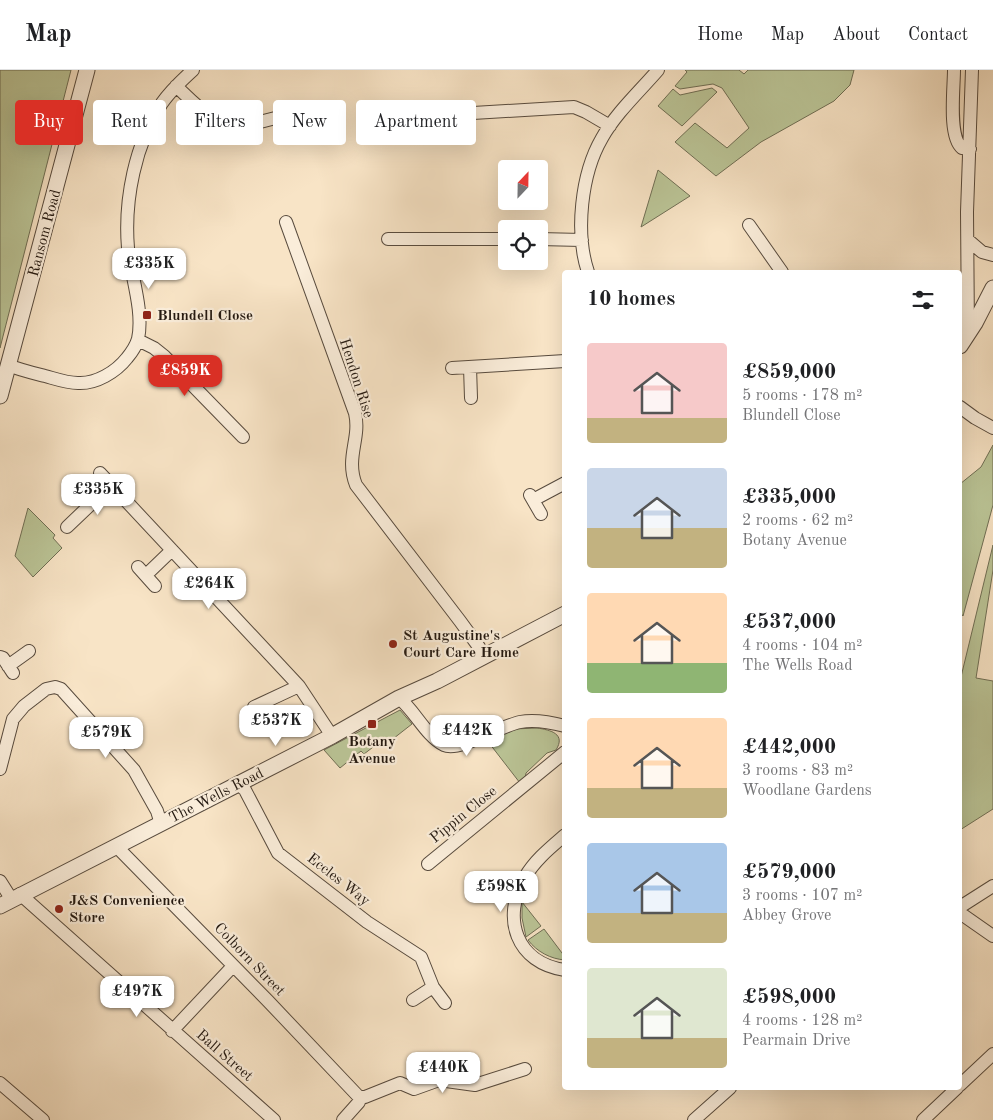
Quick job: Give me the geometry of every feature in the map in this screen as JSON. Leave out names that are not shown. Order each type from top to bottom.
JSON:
[{"type":"street","name":"Ransom Road","points":[[0,396],[87,70]]},
{"type":"street","points":[[8,365],[71,383],[85,383],[114,372],[133,350],[138,340],[139,317],[128,248],[130,198],[134,169],[141,145],[162,103],[193,70]]},
{"type":"street","points":[[588,270],[582,240],[582,200],[587,177],[601,140],[610,126],[658,70]]},
{"type":"street","points":[[954,70],[954,128],[956,140],[962,148],[970,149]]},
{"type":"street","points":[[968,333],[966,283],[967,212],[972,70]]},
{"type":"street","points":[[176,86],[216,120],[231,125],[244,126],[273,119]]},
{"type":"street","points":[[476,113],[574,107],[610,126]]},
{"type":"street","name":"Hendon Rise","points":[[286,222],[357,423],[351,464],[356,485],[460,621],[484,657]]},
{"type":"street","points":[[748,225],[781,270]]},
{"type":"street","points":[[388,239],[498,239]]},
{"type":"street","points":[[548,240],[582,240]]},
{"type":"street","points":[[968,240],[982,252],[993,255]]},
{"type":"street","points":[[962,343],[993,288]]},
{"type":"street","points":[[138,340],[154,348],[164,356],[243,437]]},
{"type":"street","points":[[452,368],[562,361]]},
{"type":"street","points":[[470,367],[471,398]]},
{"type":"street","points":[[962,408],[993,428]]},
{"type":"street","points":[[100,473],[299,686],[332,736]]},
{"type":"street","points":[[541,514],[532,498],[562,484]]},
{"type":"street","points":[[67,527],[110,485]]},
{"type":"street","points":[[155,586],[142,571],[172,550]]},
{"type":"street","name":"The Wells Road","points":[[11,900],[332,736],[399,698],[484,657],[562,616]]},
{"type":"street","points":[[7,665],[29,651]]},
{"type":"street","points":[[254,707],[299,686]]},
{"type":"street","points":[[0,769],[13,719],[24,706],[46,689],[55,687],[61,689],[134,770],[157,811],[161,824]]},
{"type":"street","points":[[399,698],[408,706],[434,738],[445,745],[460,746],[502,727],[521,722],[550,722],[562,725]]},
{"type":"street","name":"Pippin Close","points":[[428,864],[562,754]]},
{"type":"street","name":"Eccles Way","points":[[237,783],[245,790],[278,853],[367,922],[421,957],[434,986],[445,1004]]},
{"type":"street","points":[[562,838],[537,860],[524,878],[516,897],[514,923],[521,946],[531,956],[546,966],[562,969]]},
{"type":"street","name":"Colborn Street","points":[[116,846],[359,1097]]},
{"type":"street","name":"Ball Street","points":[[0,881],[11,900],[172,1031],[274,1120]]},
{"type":"street","points":[[962,906],[993,886]]},
{"type":"street","points":[[962,914],[993,936]]},
{"type":"street","points":[[172,1031],[233,966]]},
{"type":"street","points":[[413,1000],[434,986]]},
{"type":"street","points":[[962,1083],[993,1054]]},
{"type":"street","points":[[343,1120],[359,1102],[359,1097],[365,1097],[400,1083],[414,1089],[439,1080],[475,1084],[525,1069]]},
{"type":"street","points":[[0,1083],[44,1120]]},
{"type":"street","points":[[694,1120],[728,1090]]},
{"type":"street","points":[[923,1120],[955,1090]]},
{"type":"green space","points":[[0,70],[71,70],[63,100],[15,100],[15,145],[52,145],[0,348]]},
{"type":"green space","points":[[685,70],[739,70],[744,74],[748,70],[854,70],[850,85],[834,101],[761,142],[716,176],[675,142],[695,123],[727,148],[749,128],[722,88],[713,84],[680,89],[675,86],[687,72]]},
{"type":"green space","points":[[712,88],[717,92],[682,126],[658,106],[673,89],[680,95]]},
{"type":"green space","points":[[658,170],[690,196],[641,227]]},
{"type":"green space","points":[[993,445],[993,505],[963,616],[962,482],[981,467]]},
{"type":"green space","points":[[28,508],[55,535],[53,538],[62,548],[33,577],[15,556]]},
{"type":"green space","points":[[993,545],[993,570],[976,678],[993,681],[993,809],[962,829],[962,673]]},
{"type":"green space","points":[[400,710],[412,724],[389,742],[385,738],[364,754],[361,751],[340,768],[324,750]]},
{"type":"green space","points":[[537,728],[556,734],[559,745],[556,750],[547,753],[526,773],[525,778],[520,783],[486,739],[514,729]]},
{"type":"green space","points":[[522,902],[541,926],[526,937],[522,918]]},
{"type":"green space","points":[[544,929],[562,953],[562,959],[545,954],[528,940]]},
{"type":"place","name":"Blundell Close","points":[[147,315]]},
{"type":"place","name":"St Augustine's Court Care Home","points":[[393,644]]},
{"type":"place","name":"Botany Avenue","points":[[372,724]]},
{"type":"place","name":"J&S Convenience Store","points":[[59,909]]}]
